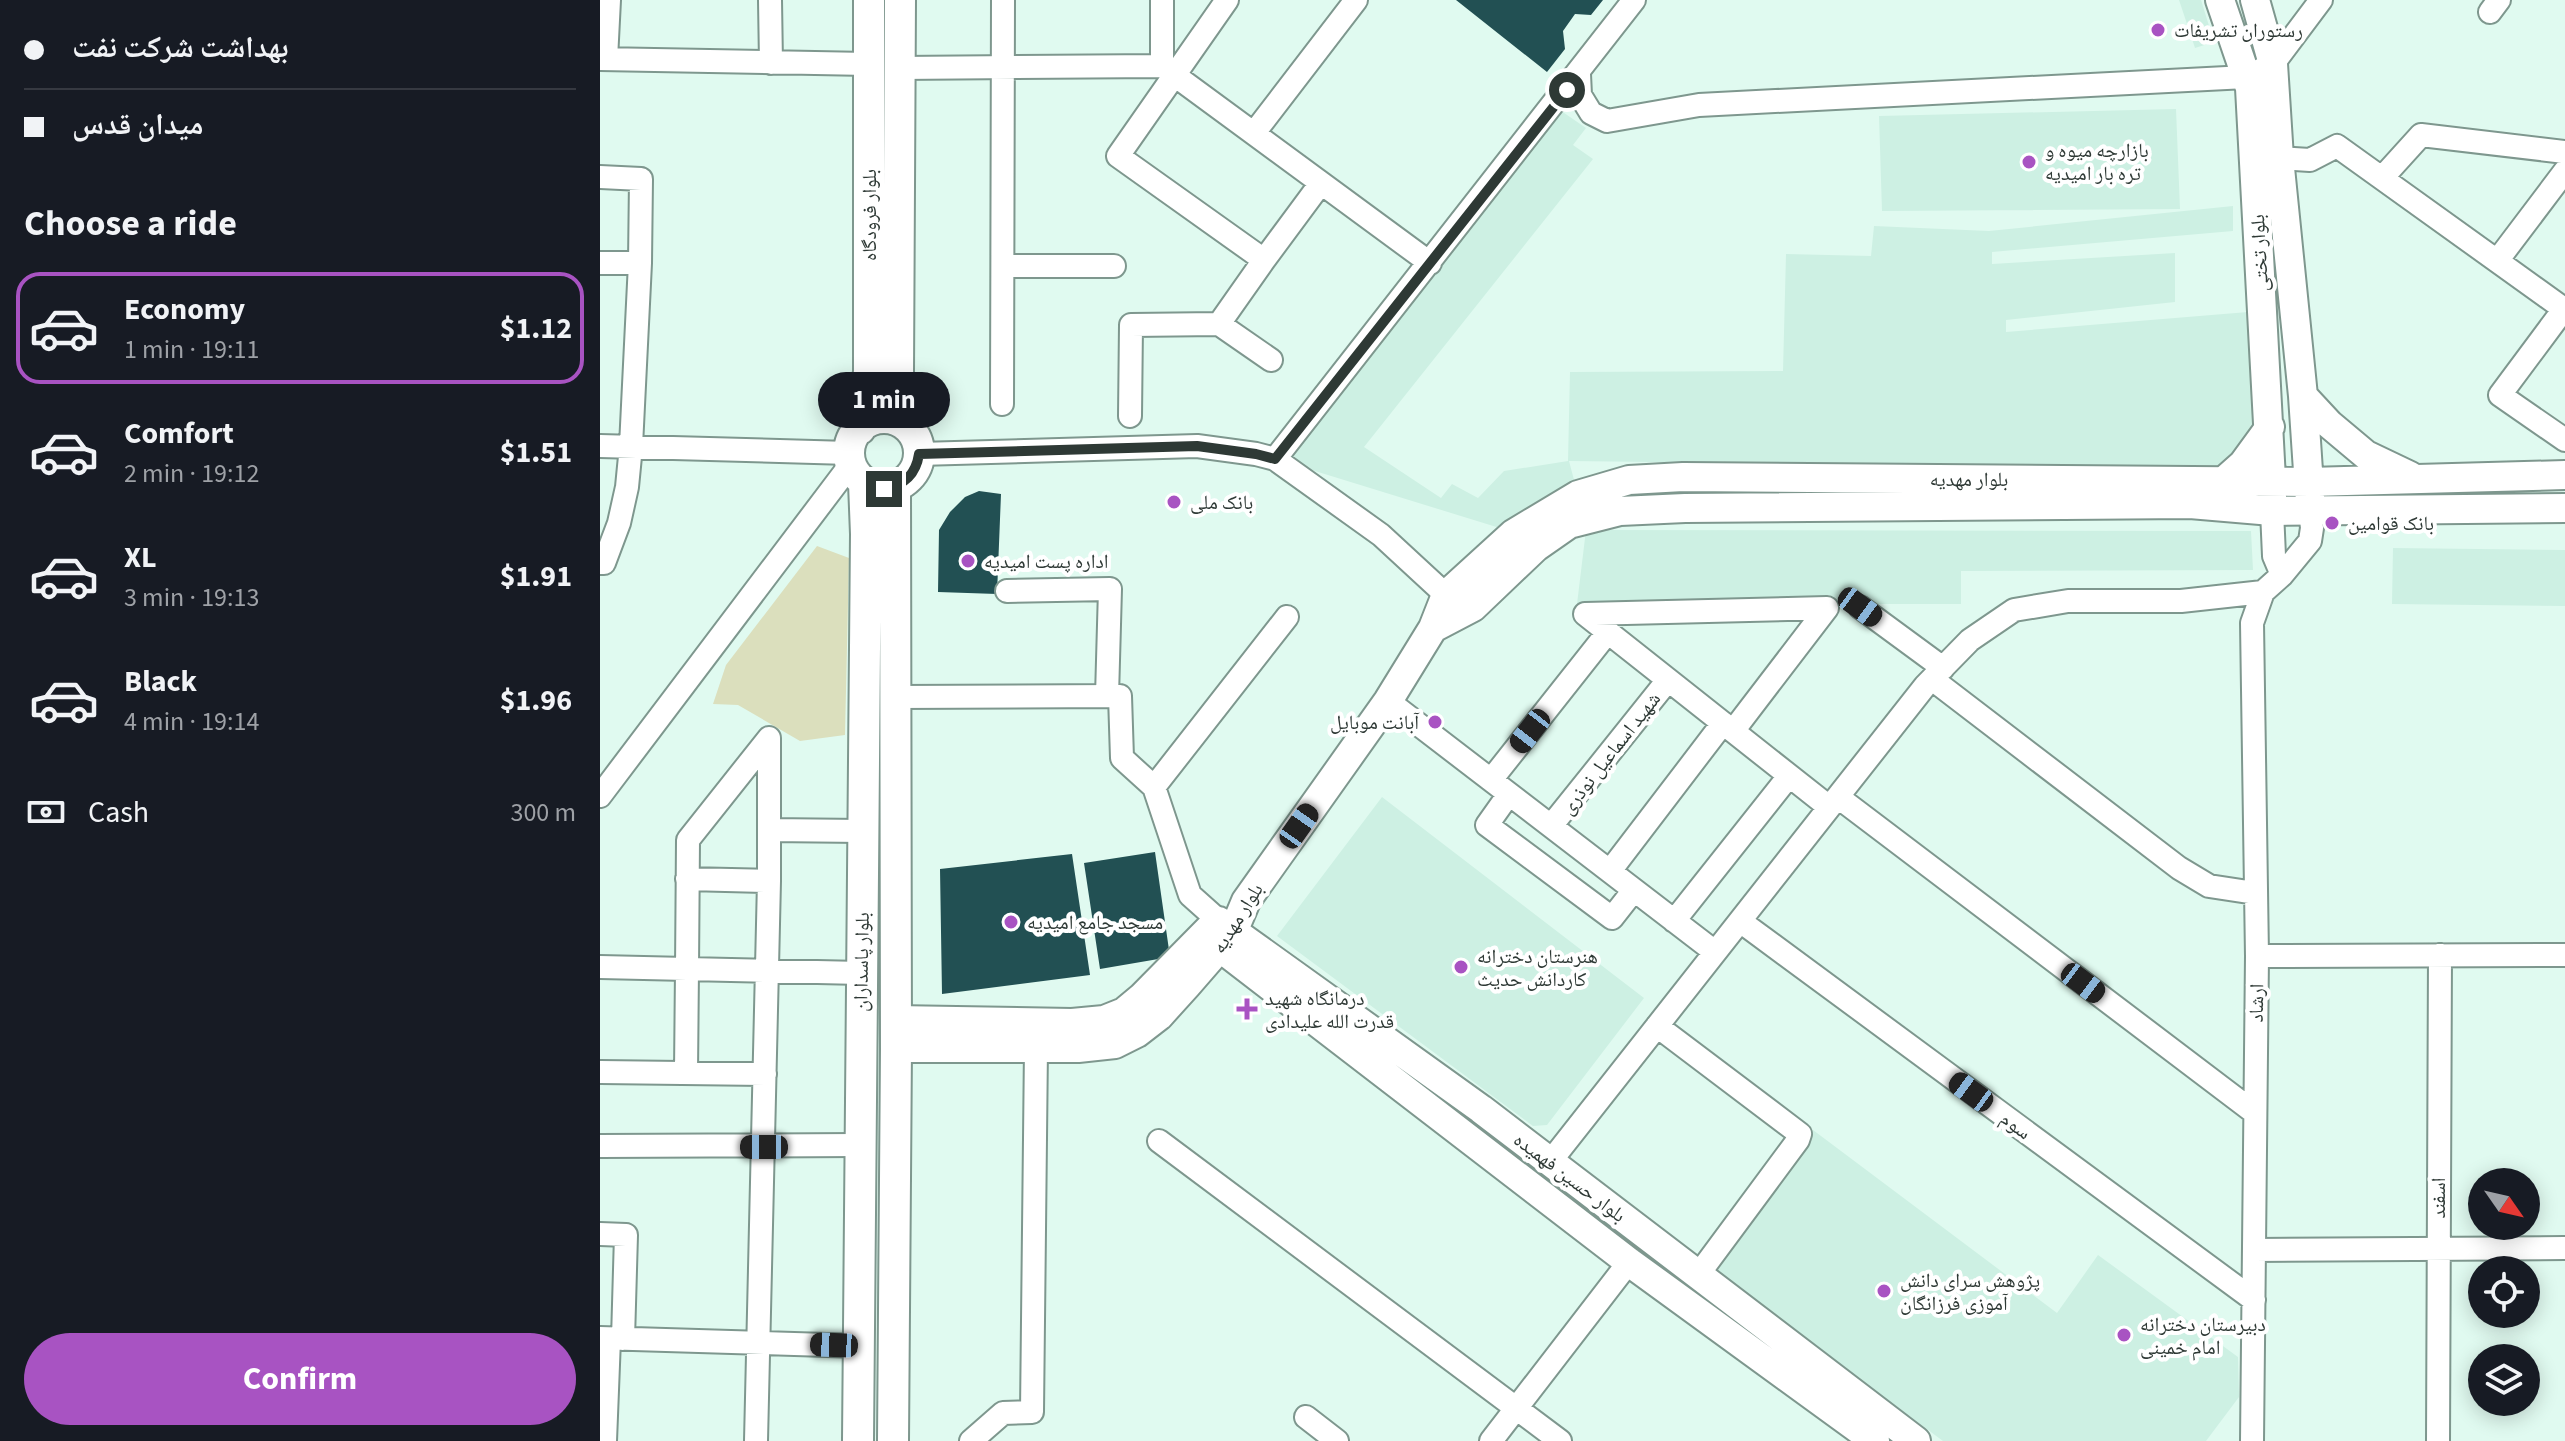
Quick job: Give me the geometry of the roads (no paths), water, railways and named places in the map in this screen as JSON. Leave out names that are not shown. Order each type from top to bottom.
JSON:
[{"type":"main road","name":"بلوار فرودگاه","points":[[856,457],[869,372],[869,0]]},
{"type":"main road","name":"بلوار فرودگاه","points":[[900,0],[898,374],[914,441]]},
{"type":"main road","points":[[889,419],[914,441],[912,474],[895,487],[884,489],[856,457],[868,422],[889,419]]},
{"type":"main road","name":"بلوار پاسداران","points":[[856,457],[866,534],[858,1441]]},
{"type":"main road","name":"بلوار پاسداران","points":[[893,1441],[895,487]]},
{"type":"street","points":[[609,0],[603,59],[868,64]]},
{"type":"street","points":[[770,0],[771,63]]},
{"type":"street","points":[[1002,404],[1003,0]]},
{"type":"street","points":[[1162,0],[1168,71]]},
{"type":"street","points":[[1227,0],[1168,71],[1118,156],[1264,260]]},
{"type":"street","points":[[1254,133],[1356,0]]},
{"type":"street","points":[[1275,459],[1634,0]]},
{"type":"street","name":"بلوار تختی","points":[[2220,0],[2250,88],[2272,511]]},
{"type":"street","name":"بلوار تختی","points":[[2255,0],[2273,64],[2309,496]]},
{"type":"street","points":[[1554,106],[1591,113],[1607,121],[1699,105],[2246,77],[2273,64],[2321,0]]},
{"type":"street","points":[[899,68],[1168,71],[1430,263]]},
{"type":"street","points":[[1579,74],[1580,95],[1591,113]]},
{"type":"street","points":[[2382,178],[2421,135],[2565,152]]},
{"type":"street","points":[[2279,158],[2310,160],[2337,146],[2564,309],[2500,395],[2565,440]]},
{"type":"street","points":[[2497,261],[2565,171]]},
{"type":"street","points":[[600,177],[641,179],[640,263],[627,487],[619,523],[604,563],[600,563]]},
{"type":"street","points":[[1219,324],[1321,183]]},
{"type":"street","points":[[600,263],[640,263]]},
{"type":"street","points":[[1003,266],[1114,266]]},
{"type":"street","points":[[1130,416],[1131,325],[1219,324],[1271,360]]},
{"type":"street","points":[[2303,396],[2329,424],[2366,455],[2414,478]]},
{"type":"street","points":[[2225,480],[2243,464],[2270,427]]},
{"type":"street","points":[[914,441],[1197,446],[1275,459],[1381,535],[1446,595]]},
{"type":"street","points":[[600,446],[856,457]]},
{"type":"street","points":[[601,793],[856,457]]},
{"type":"street","name":"بلوار مهدیه","points":[[1433,628],[1473,607],[1536,547],[1569,524],[1620,511],[2190,504],[2272,511],[2309,496],[2414,478],[2565,475]]},
{"type":"street","name":"بلوار مهدیه","points":[[896,1034],[1078,1048],[1115,1044],[1137,1033],[1159,1016],[1246,901],[1388,701],[1433,628],[1446,595],[1513,534],[1540,515],[1578,495],[1629,480],[1699,477],[2225,480],[2272,481],[2309,496],[2565,508]]},
{"type":"street","points":[[1550,1162],[1834,802],[1937,674],[1970,640],[2014,610],[2068,601],[2181,601],[2263,592],[2282,575],[2310,541],[2309,496]]},
{"type":"street","points":[[2272,511],[2274,556],[2282,575]]},
{"type":"street","points":[[1007,591],[1110,589],[1107,696]]},
{"type":"street","name":"ارشاد","points":[[2252,1441],[2257,956],[2252,623],[2263,592]]},
{"type":"street","points":[[1860,607],[1937,674],[2179,868],[2209,886],[2255,893]]},
{"type":"street","points":[[1610,871],[1728,727],[1827,608],[1585,614],[1728,727],[1789,776],[1834,802],[2255,1113]]},
{"type":"street","points":[[1154,787],[1287,617]]},
{"type":"street","points":[[1491,780],[1608,632]]},
{"type":"street","name":"شهید اسماعیل نوذری","points":[[1551,826],[1668,680]]},
{"type":"street","points":[[895,697],[1120,696],[1122,758],[1154,787],[1190,895],[1219,934]]},
{"type":"street","points":[[1388,701],[1715,952]]},
{"type":"street","points":[[686,1072],[688,840],[769,738],[769,881],[756,1441]]},
{"type":"street","points":[[1674,921],[1789,776]]},
{"type":"street","points":[[1509,794],[1487,825],[1612,918],[1634,890]]},
{"type":"street","points":[[769,830],[863,831]]},
{"type":"street","points":[[687,879],[769,881]]},
{"type":"street","name":"سوم","points":[[1740,921],[2254,1300]]},
{"type":"street","name":"بلوار مهدیه","points":[[896,1034],[1104,1020],[1124,1012],[1219,934]]},
{"type":"street","name":"بلوار حسین فهمیده","points":[[1219,934],[1481,1109],[1916,1441]]},
{"type":"street","name":"بلوار حسین فهمیده","points":[[1219,934],[1281,996],[1629,1262],[1875,1441]]},
{"type":"street","name":"اسفند","points":[[2438,1441],[2440,955]]},
{"type":"street","points":[[2257,956],[2565,955]]},
{"type":"street","points":[[600,967],[861,973]]},
{"type":"street","points":[[1657,1026],[1800,1134],[1698,1275]]},
{"type":"street","points":[[971,1441],[992,1432],[1003,1413],[1032,1412],[1036,1047]]},
{"type":"street","points":[[600,1072],[765,1074]]},
{"type":"street","points":[[1159,1141],[1560,1441]]},
{"type":"street","points":[[600,1146],[860,1145]]},
{"type":"street","points":[[600,1234],[626,1235],[611,1339],[605,1441]]},
{"type":"street","points":[[2254,1250],[2565,1248]]},
{"type":"street","points":[[1491,1441],[1629,1262]]},
{"type":"street","points":[[611,1339],[859,1346]]},
{"type":"street","points":[[1306,1417],[1337,1441]]},
{"type":"place","name":"رستوران تشریفات","points":[[2158,30]]},
{"type":"place","name":"بازارچه میوه و تره بار امیدیه","points":[[2029,162]]},
{"type":"place","name":"بانک ملی","points":[[1174,502]]},
{"type":"place","name":"بانک قوامین","points":[[2332,523]]},
{"type":"place","name":"اداره پست امیدیه","points":[[968,561]]},
{"type":"place","name":"آبانت موبایل","points":[[1435,722]]},
{"type":"place","name":"مسجد جامع امیدیه","points":[[1011,922]]},
{"type":"place","name":"هنرستان دخترانه کاردانش حدیث","points":[[1461,967]]},
{"type":"place","name":"درمانگاه شهید قدرت الله علیدادی","points":[[1247,1009]]},
{"type":"place","name":"پژوهش سرای دانش آموزی فرزانگان","points":[[1884,1291]]},
{"type":"place","name":"دبیرستان دخترانه امام خمینی","points":[[2124,1335]]}]
